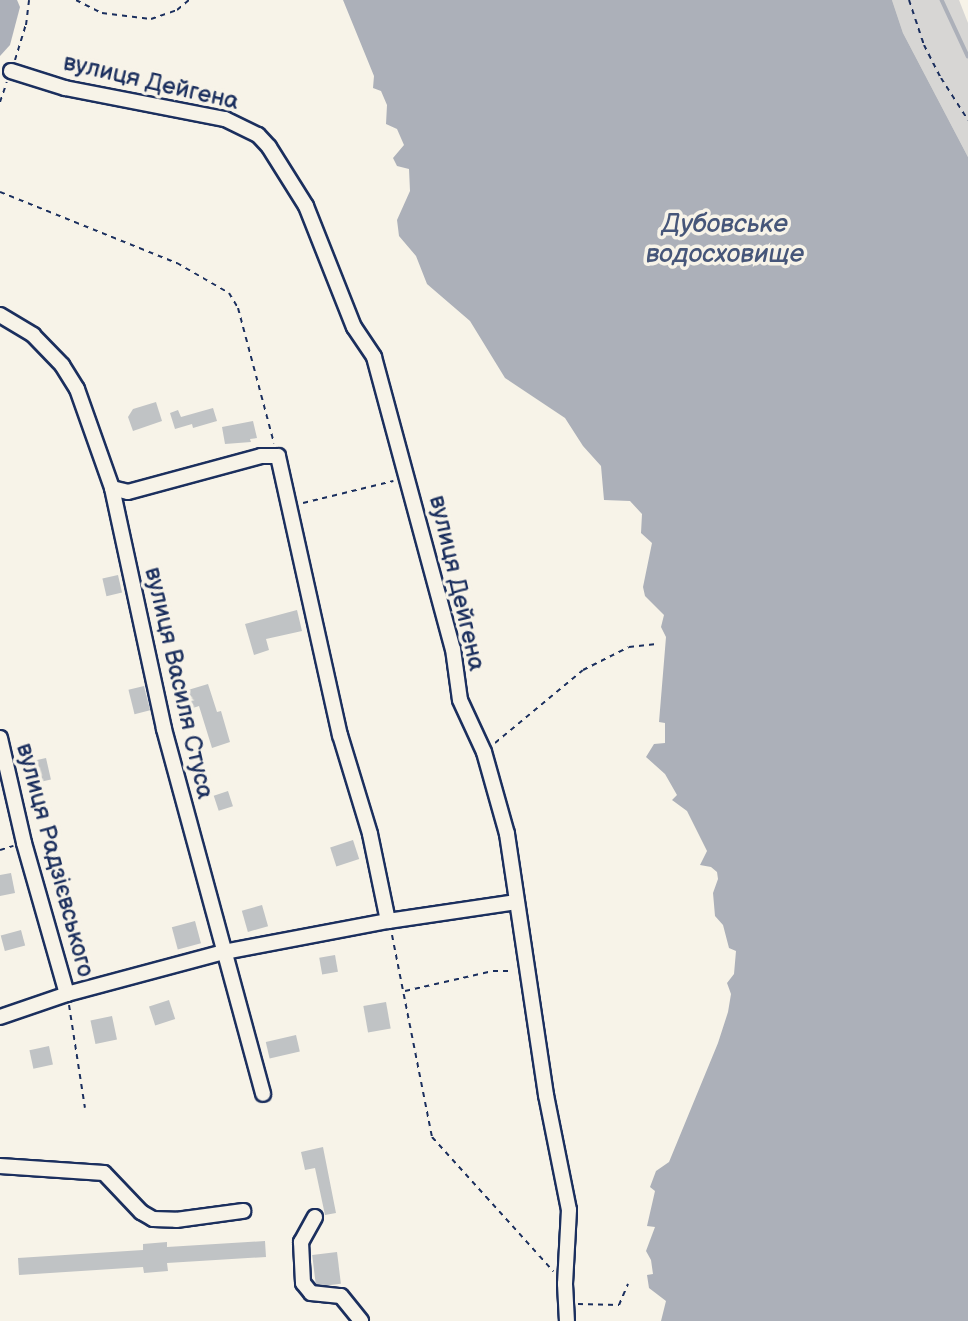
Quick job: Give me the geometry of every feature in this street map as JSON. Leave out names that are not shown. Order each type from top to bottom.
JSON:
[{"type":"street","name":"вулиця Дейгена","points":[[11,71],[65,88],[225,119],[258,135],[270,147],[306,206],[354,327],[374,357],[453,649],[460,700],[484,752],[507,834],[546,1095],[569,1210],[565,1284],[567,1321]]},
{"type":"street","name":"вулиця Василя Стуса","points":[[0,315],[33,335],[62,365],[77,389],[112,488],[164,729],[263,1094]]},
{"type":"street","points":[[112,488],[128,492],[261,456],[278,456],[340,734],[370,834],[388,920]]},
{"type":"street","name":"вулиця Радзієвського","points":[[0,738],[24,843],[67,994]]},
{"type":"street","points":[[0,1017],[67,994],[224,952],[388,920],[517,902]]},
{"type":"street","points":[[0,1166],[104,1173],[141,1212],[153,1219],[176,1220],[243,1211]]},
{"type":"street","points":[[315,1217],[301,1241],[303,1283],[312,1293],[341,1296],[361,1321]]},
{"type":"path","points":[[0,102],[26,25],[29,0]]},
{"type":"path","points":[[76,0],[103,13],[151,19],[177,10],[190,0]]},
{"type":"path","points":[[909,0],[924,45],[968,120]]},
{"type":"path","points":[[0,192],[177,263],[229,293],[238,308],[278,456]]},
{"type":"path","points":[[290,506],[408,477]]},
{"type":"path","points":[[484,752],[583,670],[629,647],[659,644]]},
{"type":"path","points":[[388,920],[432,1138],[565,1284]]},
{"type":"path","points":[[404,992],[493,971],[528,972]]},
{"type":"path","points":[[67,994],[85,1108]]},
{"type":"path","points":[[566,1304],[619,1305],[628,1284]]},
{"type":"shaded area","points":[[892,0],[959,0],[968,23],[968,157],[903,33]]},
{"type":"water","points":[[0,0],[17,0],[20,7],[10,45],[0,56]]},
{"type":"water","name":"Дубовське водосховище","points":[[343,0],[892,0],[903,33],[968,157],[968,1321],[661,1321],[666,1301],[649,1288],[647,1275],[653,1274],[651,1260],[646,1251],[655,1227],[647,1226],[655,1191],[650,1187],[656,1171],[669,1162],[718,1043],[728,1012],[731,994],[727,983],[734,974],[736,951],[729,948],[723,925],[715,916],[713,893],[718,879],[717,872],[711,867],[700,865],[707,851],[687,811],[672,800],[677,795],[665,774],[646,757],[654,744],[665,743],[665,723],[659,722],[666,637],[661,627],[664,615],[645,596],[643,587],[652,543],[641,533],[642,514],[630,501],[604,500],[601,466],[583,446],[565,418],[505,378],[470,321],[427,284],[416,256],[399,236],[397,220],[410,191],[409,169],[397,166],[393,158],[404,145],[397,129],[386,124],[387,105],[381,91],[373,88],[374,76]]},
{"type":"building","points":[[156,402],[162,421],[133,431],[128,417],[133,409]]},
{"type":"building","points":[[213,408],[217,421],[193,428],[192,424],[175,429],[170,413],[178,410],[181,417]]},
{"type":"building","points":[[253,421],[257,438],[250,439],[251,442],[225,444],[222,427]]},
{"type":"building","points":[[118,575],[122,593],[106,596],[102,579]]},
{"type":"building","points":[[297,610],[302,631],[266,639],[269,650],[254,655],[245,624]]},
{"type":"building","points":[[208,684],[217,712],[221,711],[230,742],[212,748],[199,706],[193,708],[188,690]]},
{"type":"building","points":[[144,686],[150,710],[135,714],[128,690]]},
{"type":"building","points":[[46,758],[51,779],[35,783],[30,762]]},
{"type":"building","points":[[228,791],[233,806],[219,811],[214,796]]},
{"type":"building","points":[[353,840],[359,859],[336,866],[330,847]]},
{"type":"building","points":[[11,873],[15,893],[0,896],[0,875]]},
{"type":"building","points":[[262,905],[268,926],[248,932],[242,911]]},
{"type":"building","points":[[195,921],[201,943],[178,949],[172,927]]},
{"type":"building","points":[[21,930],[25,945],[5,951],[1,935]]},
{"type":"building","points":[[335,955],[338,972],[322,975],[319,958]]},
{"type":"building","points":[[169,1000],[175,1019],[155,1026],[149,1006]]},
{"type":"building","points":[[386,1002],[391,1029],[368,1033],[363,1006]]},
{"type":"building","points":[[112,1016],[117,1039],[95,1044],[90,1021]]},
{"type":"building","points":[[296,1035],[300,1052],[270,1059],[266,1042]]},
{"type":"building","points":[[49,1046],[53,1065],[33,1069],[29,1050]]},
{"type":"building","points":[[323,1147],[336,1213],[325,1215],[315,1168],[305,1170],[301,1152]]},
{"type":"building","points":[[265,1241],[266,1257],[167,1263],[168,1271],[144,1273],[143,1267],[19,1275],[18,1258],[143,1250],[143,1244],[167,1242],[167,1247]]},
{"type":"building","points":[[337,1252],[341,1284],[316,1287],[312,1255]]},
{"type":"waterway","points":[[942,0],[968,56]]}]
